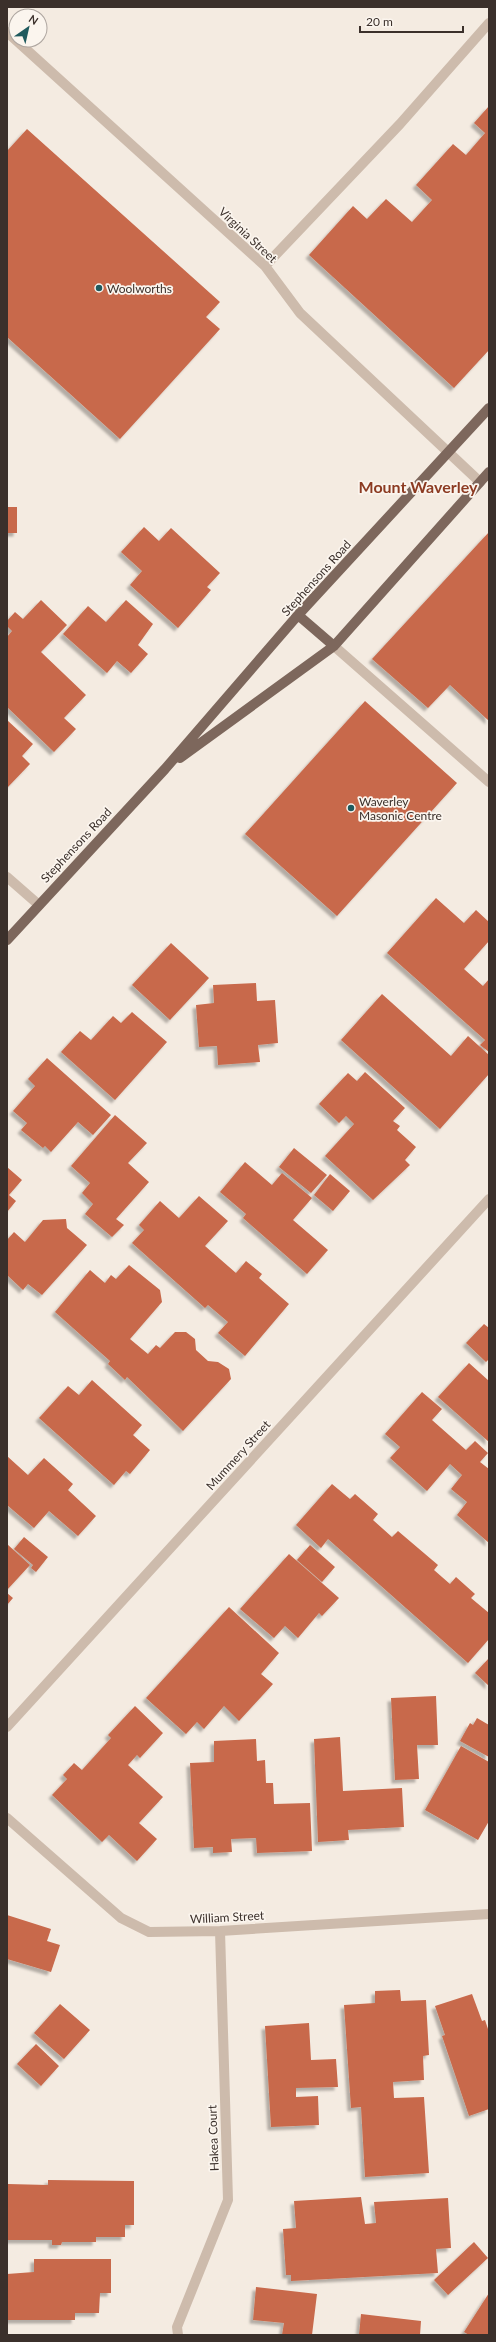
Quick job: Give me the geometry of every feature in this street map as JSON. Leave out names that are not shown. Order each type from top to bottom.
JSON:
[{"type":"main road","name":"Stephensons Road","points":[[7,940],[165,769],[298,615],[489,408]]},
{"type":"main road","name":"Stephensons Road","points":[[165,769],[334,646],[489,472]]},
{"type":"main road","points":[[298,615],[334,646]]},
{"type":"street","points":[[265,266],[400,124],[489,23]]},
{"type":"street","name":"Virginia Street","points":[[7,32],[265,266],[300,313],[480,482]]},
{"type":"street","points":[[334,646],[489,782]]},
{"type":"street","points":[[7,877],[38,905]]},
{"type":"street","name":"Mummery Street","points":[[7,1727],[489,1199]]},
{"type":"street","name":"William Street","points":[[7,1818],[121,1918],[149,1932],[220,1931],[489,1914]]},
{"type":"street","name":"Hakea Court","points":[[178,2335],[177,2327],[228,2200],[220,1931]]},
{"type":"building","points":[[489,106],[489,350],[454,388],[309,255],[353,206],[367,219],[386,199],[412,222],[432,200],[416,185],[453,144],[466,155],[485,133],[474,123]]},
{"type":"building","points":[[27,129],[220,302],[206,317],[220,329],[120,439],[7,337],[7,151]]},
{"type":"building","points":[[7,507],[17,507],[17,533],[7,533]]},
{"type":"building","points":[[144,527],[159,541],[171,528],[220,573],[207,587],[211,590],[178,628],[130,585],[142,571],[121,552]]},
{"type":"building","points":[[489,532],[489,721],[450,685],[428,708],[372,659]]},
{"type":"building","points":[[41,600],[67,625],[41,652],[86,695],[64,718],[76,729],[54,752],[7,707],[7,637],[12,631],[7,626],[7,621],[15,612],[23,619]]},
{"type":"building","points":[[126,600],[153,624],[138,645],[148,654],[131,673],[117,661],[107,673],[63,634],[88,606],[106,622]]},
{"type":"building","name":"Waverley Masonic Centre","points":[[365,701],[457,783],[337,916],[245,834]]},
{"type":"building","points":[[7,720],[33,744],[22,756],[30,764],[7,788]]},
{"type":"building","points":[[436,898],[464,923],[476,910],[489,922],[489,941],[464,969],[483,986],[489,979],[489,1052],[480,1045],[485,1040],[387,953]]},
{"type":"building","points":[[171,943],[209,978],[170,1020],[132,985]]},
{"type":"building","points":[[256,983],[257,1001],[275,1000],[278,1043],[258,1045],[260,1062],[218,1065],[217,1046],[199,1047],[196,1005],[214,1003],[213,985]]},
{"type":"building","points":[[382,994],[451,1056],[468,1036],[489,1055],[489,1074],[440,1129],[341,1040]]},
{"type":"building","points":[[132,1012],[167,1042],[115,1100],[61,1052],[80,1031],[91,1040],[113,1016],[121,1023]]},
{"type":"building","points":[[47,1058],[111,1115],[93,1135],[78,1122],[51,1152],[45,1146],[43,1148],[21,1130],[27,1123],[13,1111],[35,1086],[28,1079]]},
{"type":"building","points":[[365,1072],[405,1108],[393,1121],[400,1126],[397,1130],[416,1147],[405,1160],[410,1165],[373,1200],[325,1156],[354,1124],[346,1116],[339,1123],[319,1104],[348,1073],[357,1081]]},
{"type":"building","points":[[115,1115],[147,1143],[128,1163],[149,1182],[116,1219],[124,1225],[112,1237],[85,1214],[93,1204],[82,1193],[90,1183],[71,1166]]},
{"type":"building","points":[[294,1148],[327,1175],[311,1193],[279,1167]]},
{"type":"building","points":[[245,1162],[272,1185],[282,1173],[312,1198],[293,1220],[328,1250],[307,1274],[243,1218],[246,1214],[220,1192]]},
{"type":"building","points":[[7,1167],[22,1180],[9,1195],[16,1201],[7,1212]]},
{"type":"building","points":[[330,1174],[350,1191],[333,1211],[314,1195]]},
{"type":"building","points":[[199,1196],[228,1221],[205,1246],[236,1273],[246,1261],[262,1274],[259,1278],[289,1304],[245,1356],[218,1333],[228,1322],[208,1305],[205,1308],[132,1243],[144,1230],[139,1225],[160,1201],[179,1218]]},
{"type":"building","points":[[66,1219],[67,1228],[87,1245],[42,1295],[28,1284],[23,1290],[7,1275],[7,1240],[14,1232],[25,1242],[43,1220]]},
{"type":"building","points":[[129,1265],[160,1290],[162,1302],[130,1339],[148,1354],[156,1345],[160,1348],[175,1332],[186,1332],[195,1339],[196,1350],[208,1361],[218,1362],[229,1369],[231,1379],[183,1431],[127,1377],[125,1380],[108,1364],[110,1361],[55,1312],[90,1270],[105,1283],[111,1275],[116,1279]]},
{"type":"building","points":[[484,1324],[489,1328],[489,1359],[486,1362],[466,1343]]},
{"type":"building","points":[[469,1363],[489,1381],[489,1442],[438,1397]]},
{"type":"building","points":[[92,1380],[142,1425],[133,1435],[150,1450],[130,1474],[126,1471],[114,1485],[39,1418],[68,1386],[79,1395]]},
{"type":"building","points":[[422,1392],[442,1409],[432,1420],[466,1450],[475,1441],[488,1453],[480,1462],[489,1469],[489,1543],[457,1515],[467,1502],[451,1489],[462,1475],[450,1464],[427,1491],[390,1458],[400,1447],[385,1434]]},
{"type":"building","points":[[7,1456],[28,1475],[44,1458],[73,1484],[68,1490],[96,1516],[78,1536],[49,1511],[34,1528],[7,1505]]},
{"type":"building","points":[[332,1484],[350,1499],[355,1494],[378,1514],[373,1520],[392,1537],[398,1531],[438,1565],[434,1570],[450,1584],[456,1577],[475,1594],[471,1598],[489,1613],[489,1639],[468,1663],[328,1539],[321,1548],[296,1525]]},
{"type":"building","points":[[24,1537],[48,1557],[36,1572],[31,1568],[33,1565],[14,1549]]},
{"type":"building","points":[[7,1544],[30,1565],[7,1590]]},
{"type":"building","points":[[310,1545],[335,1567],[322,1582],[297,1560]]},
{"type":"building","points":[[289,1554],[339,1598],[322,1616],[319,1613],[298,1638],[285,1626],[274,1638],[240,1609]]},
{"type":"building","points":[[7,1593],[13,1598],[7,1605]]},
{"type":"building","points":[[229,1607],[279,1653],[261,1674],[273,1684],[239,1721],[224,1706],[204,1729],[197,1722],[186,1734],[146,1698]]},
{"type":"building","points":[[489,1658],[489,1686],[475,1673]]},
{"type":"building","points":[[436,1696],[438,1745],[417,1745],[419,1779],[395,1780],[391,1698]]},
{"type":"building","points":[[135,1706],[163,1733],[140,1758],[137,1755],[128,1765],[163,1797],[139,1823],[157,1839],[137,1861],[109,1835],[102,1842],[52,1795],[67,1779],[63,1775],[74,1763],[82,1770],[111,1738],[108,1735]]},
{"type":"building","points":[[477,1718],[489,1725],[489,1757],[460,1741],[470,1723],[473,1725]]},
{"type":"building","points":[[340,1737],[343,1791],[402,1788],[404,1827],[348,1830],[349,1840],[318,1842],[314,1739]]},
{"type":"building","points":[[256,1739],[257,1761],[265,1760],[266,1783],[273,1783],[274,1804],[310,1803],[312,1851],[257,1853],[256,1838],[231,1839],[232,1852],[213,1853],[213,1847],[194,1848],[190,1763],[214,1762],[214,1741]]},
{"type":"building","points":[[461,1746],[489,1762],[489,1821],[478,1840],[425,1810]]},
{"type":"building","points":[[7,1915],[51,1929],[47,1941],[60,1945],[51,1972],[7,1959]]},
{"type":"building","points":[[400,1990],[401,2001],[426,2000],[429,2055],[423,2056],[424,2080],[393,2082],[394,2098],[424,2097],[429,2173],[365,2177],[361,2107],[351,2108],[344,2005],[375,2003],[375,1991]]},
{"type":"building","points":[[472,1994],[482,2021],[485,2020],[489,2032],[489,2109],[469,2116],[442,2036],[445,2035],[435,2006]]},
{"type":"building","points":[[60,2004],[90,2030],[64,2059],[34,2033]]},
{"type":"building","points":[[309,2023],[311,2060],[336,2059],[338,2087],[296,2088],[296,2097],[318,2096],[319,2125],[271,2127],[265,2026]]},
{"type":"building","points":[[36,2044],[59,2066],[41,2086],[17,2064]]},
{"type":"building","points":[[48,2180],[134,2181],[134,2225],[125,2225],[125,2237],[96,2237],[96,2242],[62,2242],[61,2245],[52,2245],[52,2240],[7,2240],[8,2184],[48,2185]]},
{"type":"building","points":[[361,2197],[365,2224],[376,2223],[374,2202],[448,2198],[451,2248],[436,2249],[438,2273],[291,2281],[291,2275],[286,2275],[283,2229],[296,2228],[294,2201]]},
{"type":"building","points":[[474,2242],[488,2258],[448,2295],[434,2280]]},
{"type":"building","points":[[34,2259],[111,2259],[111,2293],[100,2293],[99,2313],[75,2313],[75,2320],[7,2320],[7,2274],[34,2272]]},
{"type":"building","points":[[256,2287],[317,2294],[312,2335],[282,2335],[284,2323],[253,2320]]},
{"type":"building","points":[[489,2293],[489,2335],[469,2335],[464,2332]]},
{"type":"building","points":[[361,2314],[421,2321],[420,2335],[359,2335]]},
{"type":"place","name":"Woolworths","points":[[99,288]]},
{"type":"place","name":"Waverley Masonic Centre","points":[[351,808]]},
{"type":"district","name":"Mount Waverley","points":[[418,486]]}]
